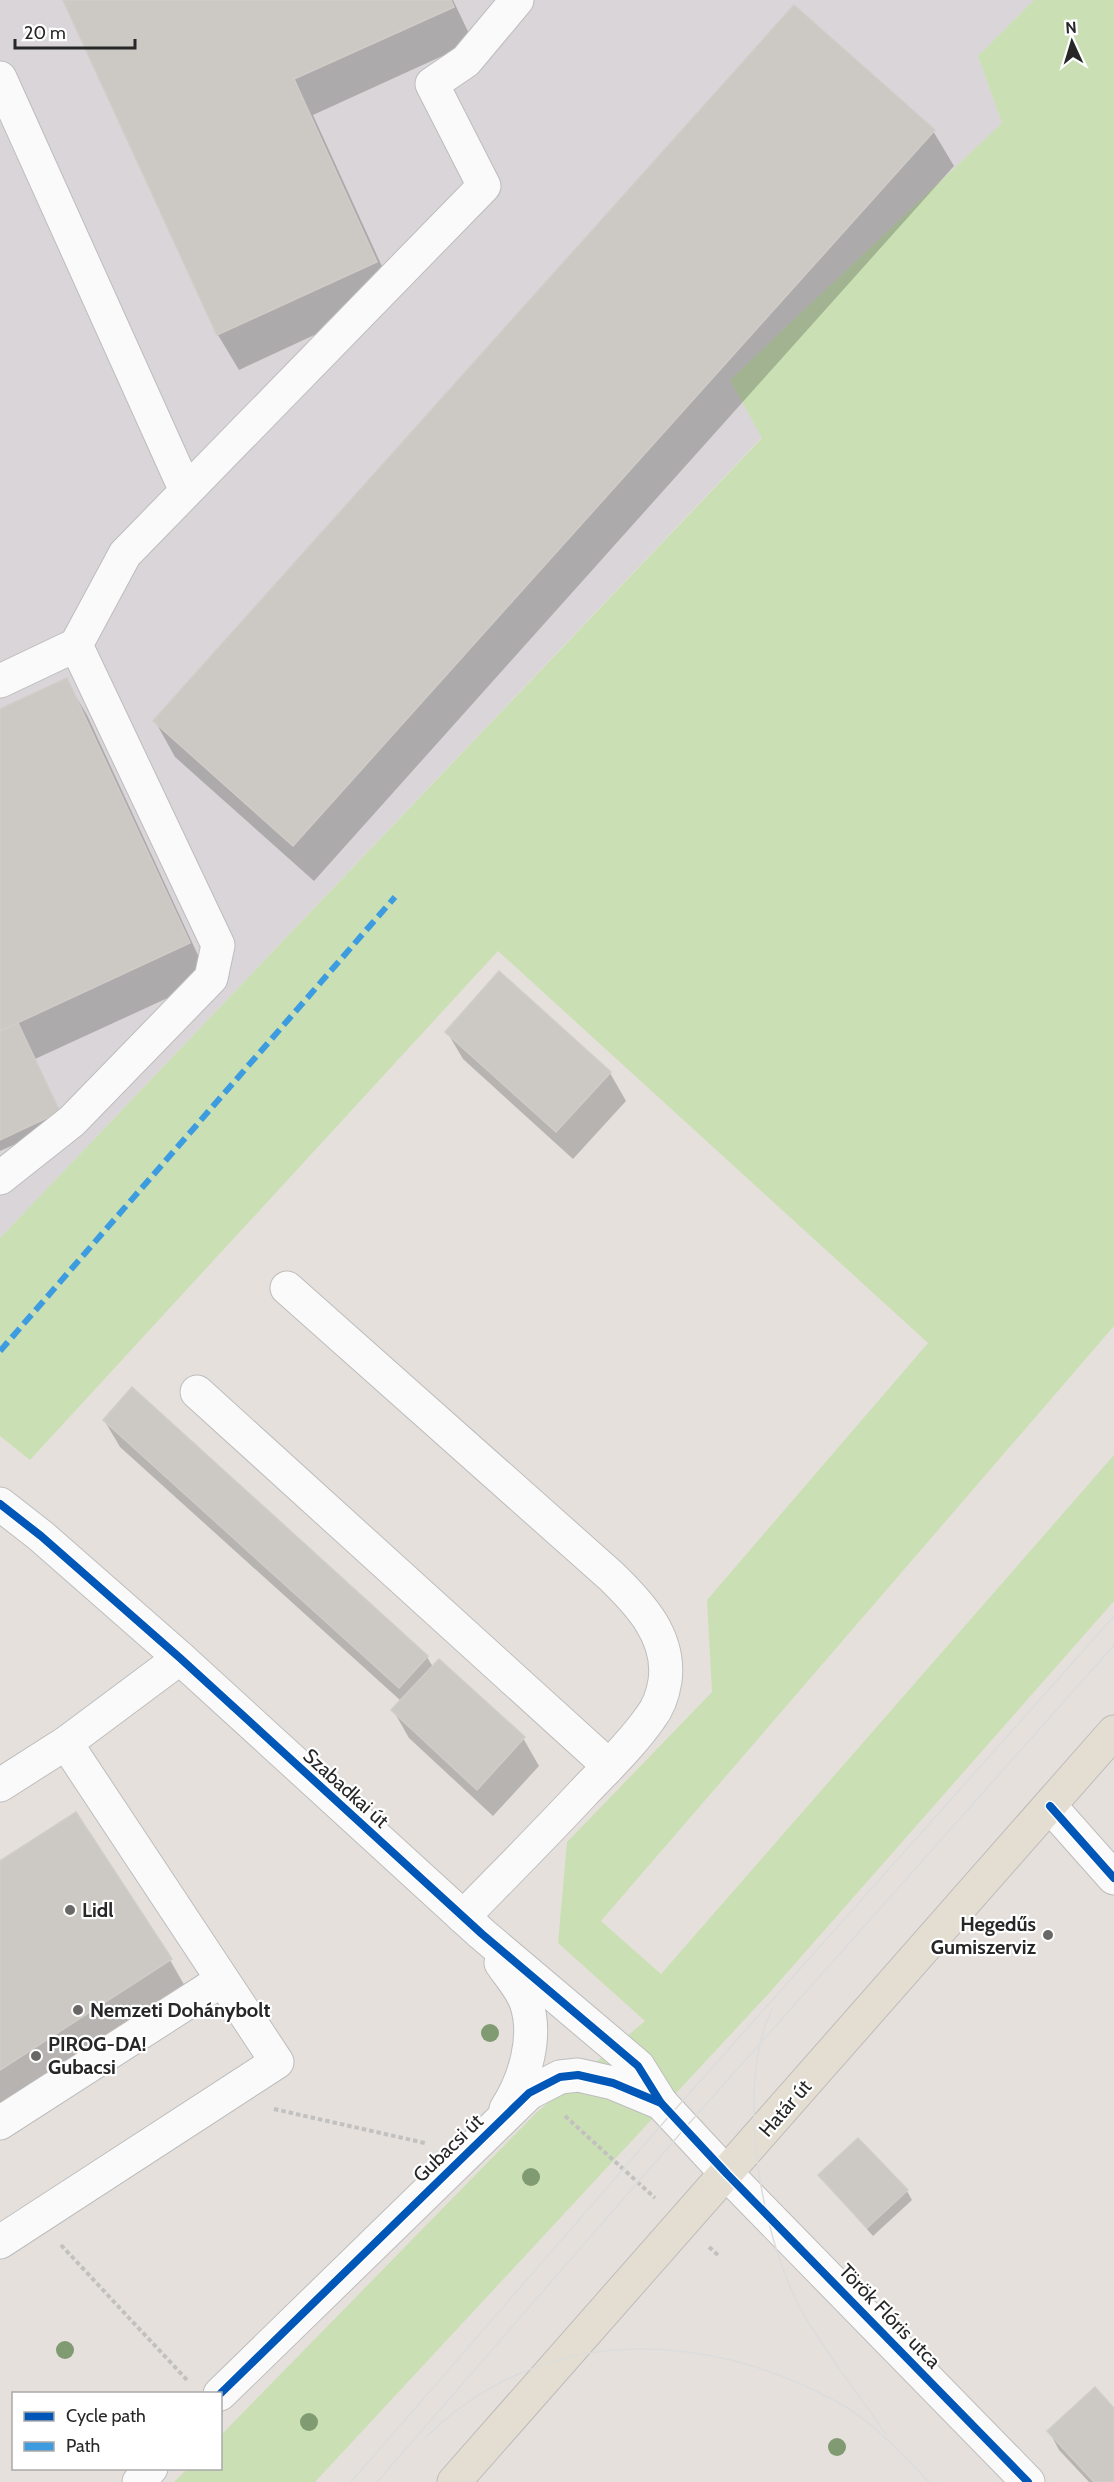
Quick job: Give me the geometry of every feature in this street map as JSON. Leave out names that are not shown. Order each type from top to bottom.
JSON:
[{"type":"main road","name":"Határ út","points":[[454,2482],[1114,1732]]},
{"type":"street","points":[[0,681],[76,645],[124,554],[484,186],[432,84],[466,61],[517,0]]},
{"type":"street","points":[[0,78],[186,491]]},
{"type":"street","points":[[0,1178],[72,1121],[211,978],[218,945],[76,645]]},
{"type":"street","points":[[287,1288],[611,1576],[635,1600],[653,1624],[664,1650],[665,1679],[662,1694],[651,1717],[472,1925]]},
{"type":"street","points":[[197,1392],[609,1766]]},
{"type":"street","name":"Szabadkai út","points":[[0,1504],[41,1536],[180,1658],[472,1925],[638,2066],[661,2103]]},
{"type":"street","points":[[0,1785],[66,1743],[180,1658]]},
{"type":"street","points":[[0,2242],[277,2062],[66,1743]]},
{"type":"street","points":[[1050,1806],[1114,1878]]},
{"type":"street","name":"Szabadkai út","points":[[472,1925],[526,2001],[530,2022],[525,2067],[512,2100],[497,2123]]},
{"type":"street","points":[[0,2123],[222,1980]]},
{"type":"street","name":"Gubacsi út","points":[[206,2389],[497,2123],[535,2090],[560,2077],[579,2075],[614,2083],[661,2103],[727,2174]]},
{"type":"street","name":"Török Flóris utca","points":[[727,2174],[1028,2482]]},
{"type":"street","points":[[139,2482],[150,2470]]},
{"type":"path","points":[[535,2090],[720,2257]]},
{"type":"path","points":[[223,2097],[466,2152]]},
{"type":"path","points":[[37,2218],[206,2389]]},
{"type":"shaded area","points":[[0,0],[1034,0],[978,56],[1002,123],[730,380],[762,437],[0,1238]]},
{"type":"green space","points":[[1034,0],[1114,0],[1114,1326],[601,1921],[661,1974],[1114,1455],[1114,1601],[771,1991],[315,2482],[174,2482],[186,2470],[222,2470],[222,2434],[536,2113],[645,2021],[558,1943],[567,1842],[712,1692],[707,1600],[928,1343],[498,951],[30,1460],[0,1436],[0,1238],[762,438],[730,380],[1002,123],[978,56]]},
{"type":"building","points":[[63,0],[451,0],[454,7],[294,79],[377,262],[217,335]]},
{"type":"building","points":[[794,5],[935,130],[293,846],[153,721]]},
{"type":"building","points":[[67,678],[190,943],[0,1031],[0,709]]},
{"type":"building","points":[[499,971],[611,1072],[556,1132],[445,1032]]},
{"type":"building","points":[[18,1023],[60,1112],[0,1140],[0,1031]]},
{"type":"building","points":[[132,1387],[428,1656],[399,1688],[103,1420]]},
{"type":"building","points":[[439,1659],[525,1737],[477,1790],[391,1710]]},
{"type":"building","name":"Lidl","points":[[76,1812],[172,1959],[0,2070],[0,1861]]},
{"type":"building","points":[[858,2138],[908,2190],[867,2228],[818,2175]]},
{"type":"building","points":[[1095,2387],[1114,2408],[1114,2482],[1094,2482],[1047,2431]]},
{"type":"tram line","points":[[351,2482],[671,2114],[1114,1616]]},
{"type":"tram line","points":[[377,2482],[685,2128],[1114,1645]]},
{"type":"tram line","points":[[772,2009],[760,2042],[755,2081],[754,2123],[758,2167],[777,2253],[792,2291],[808,2322],[886,2434]]},
{"type":"tram line","points":[[425,2438],[471,2400],[520,2373],[572,2357],[625,2349],[680,2351],[735,2361],[789,2379],[841,2404],[876,2430],[929,2482]]},
{"type":"marked path","points":[[0,1351],[395,897]]},
{"type":"cycle path","points":[[0,1504],[41,1536],[180,1658],[482,1934],[638,2066],[661,2103]]},
{"type":"cycle path","points":[[1050,1806],[1114,1878]]},
{"type":"cycle path","points":[[222,2392],[529,2093],[560,2077],[578,2075],[613,2083],[661,2103],[727,2174],[1028,2482]]},
{"type":"place","name":"Lidl","points":[[70,1910]]},
{"type":"place","name":"Hegedűs Gumiszerviz","points":[[1048,1935]]},
{"type":"place","name":"Nemzeti Dohánybolt","points":[[78,2010]]},
{"type":"place","name":"PIROG-DA! Gubacsi","points":[[36,2056]]}]
